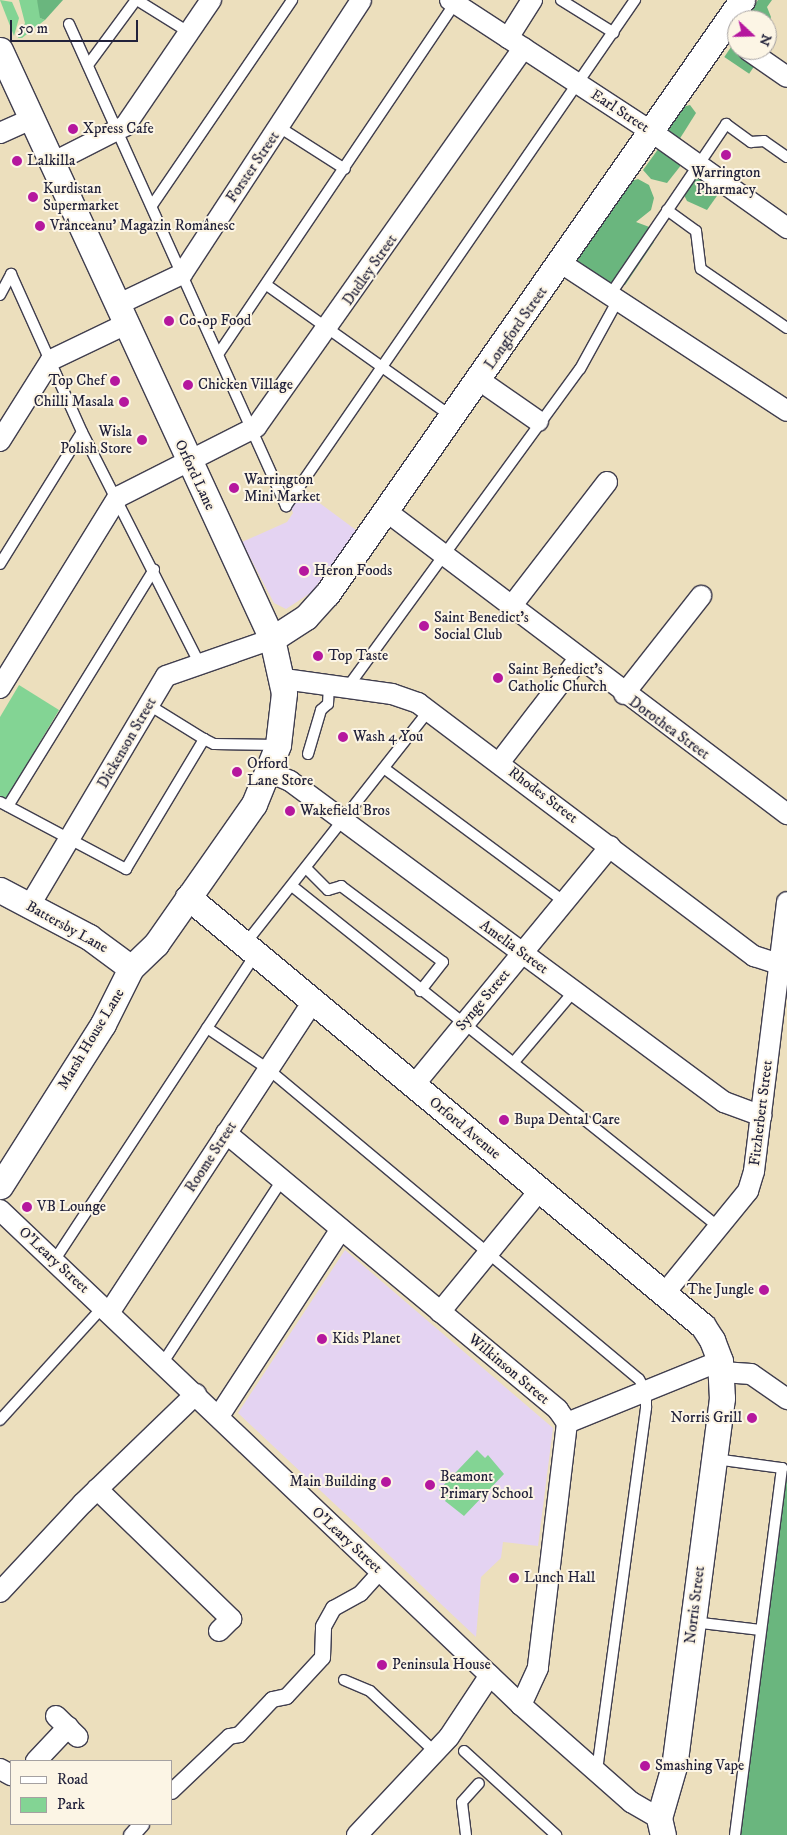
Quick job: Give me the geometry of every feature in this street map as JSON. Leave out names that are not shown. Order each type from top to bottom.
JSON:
[{"type":"street","points":[[52,163],[119,130],[190,33],[211,0]]},
{"type":"street","name":"Forster Street","points":[[182,274],[361,0]]},
{"type":"street","name":"Dudley Street","points":[[118,497],[251,432],[329,329],[516,43],[532,0]]},
{"type":"street","name":"Earl Street","points":[[452,2],[652,132],[787,228]]},
{"type":"street","name":"Longford Street","points":[[272,639],[317,606],[453,418],[652,132],[727,38]]},
{"type":"street","name":"Orford Lane","points":[[0,50],[188,462],[272,639],[284,679],[278,745],[269,772],[254,804],[188,897]]},
{"type":"street","points":[[766,60],[784,70]]},
{"type":"street","points":[[0,133],[31,119]]},
{"type":"street","points":[[561,263],[787,412]]},
{"type":"street","points":[[0,441],[51,360],[182,274]]},
{"type":"street","points":[[479,380],[538,421]]},
{"type":"street","points":[[510,608],[607,482]]},
{"type":"street","points":[[0,688],[118,497]]},
{"type":"street","name":"Dorothea Street","points":[[386,512],[578,660],[787,814]]},
{"type":"street","points":[[624,694],[701,596]]},
{"type":"street","name":"Dickenson Street","points":[[30,905],[166,676],[272,639]]},
{"type":"street","points":[[499,762],[578,660]]},
{"type":"street","name":"Rhodes Street","points":[[284,679],[406,697],[429,710],[754,956],[780,964]]},
{"type":"street","name":"Amelia Street","points":[[269,772],[290,782],[724,1102],[762,1116]]},
{"type":"street","name":"Synge Street","points":[[414,1085],[610,846]]},
{"type":"street","name":"Battersby Lane","points":[[0,890],[93,939],[131,968]]},
{"type":"street","name":"Orford Avenue","points":[[188,897],[703,1326],[721,1366]]},
{"type":"street","name":"Marsh House Lane","points":[[0,1186],[103,1024],[131,968],[156,944],[188,897]]},
{"type":"street","name":"Fitzherbert Street","points":[[664,1294],[720,1228],[748,1191],[762,1116],[787,902]]},
{"type":"street","name":"Roome Street","points":[[106,1310],[313,1001]]},
{"type":"street","name":"Wilkinson Street","points":[[226,1133],[558,1410],[567,1423]]},
{"type":"street","points":[[440,1312],[539,1191]]},
{"type":"street","name":"O'Leary Street","points":[[0,1210],[196,1394],[521,1705],[661,1826]]},
{"type":"street","points":[[219,1416],[341,1229]]},
{"type":"street","points":[[521,1705],[538,1668],[567,1423],[646,1392],[721,1366],[751,1374],[787,1399]]},
{"type":"street","name":"Norris Street","points":[[661,1826],[671,1780],[693,1622],[714,1459],[721,1366]]},
{"type":"street","points":[[0,1592],[97,1488],[196,1394]]},
{"type":"street","points":[[97,1488],[230,1619],[219,1631]]},
{"type":"street","points":[[172,1790],[228,1736],[239,1734],[272,1699],[291,1691],[322,1657],[323,1626],[333,1608],[360,1593],[380,1571]]},
{"type":"street","points":[[357,1835],[435,1752],[490,1675]]},
{"type":"street","points":[[37,1760],[68,1727]]},
{"type":"street","points":[[131,1835],[140,1825]]},
{"type":"lane","points":[[88,65],[137,0],[190,33]]},
{"type":"lane","points":[[153,204],[292,0]]},
{"type":"lane","points":[[562,0],[614,33]]},
{"type":"lane","points":[[69,24],[153,204],[182,274],[219,353],[251,432],[286,506],[580,84],[635,0]]},
{"type":"lane","points":[[219,353],[268,286],[452,2]]},
{"type":"lane","points":[[308,754],[321,710],[328,704],[338,688],[442,554],[538,421],[580,369],[614,298],[667,210],[726,124],[751,142],[764,141],[787,157]]},
{"type":"lane","points":[[279,127],[345,169]]},
{"type":"lane","points":[[667,210],[696,231],[701,269],[787,328]]},
{"type":"lane","points":[[0,294],[11,274],[82,432],[118,497],[199,663]]},
{"type":"lane","points":[[268,286],[453,418]]},
{"type":"lane","points":[[0,564],[82,432]]},
{"type":"lane","points":[[154,570],[4,804],[126,869],[204,740]]},
{"type":"lane","points":[[149,705],[204,740],[214,744],[278,745]]},
{"type":"lane","points":[[54,1261],[207,1028],[251,949],[292,886],[385,769],[429,710]]},
{"type":"lane","points":[[385,769],[564,902]]},
{"type":"lane","points":[[306,868],[328,890],[341,886],[443,962],[420,991]]},
{"type":"lane","points":[[292,886],[420,991],[465,1022],[720,1228]]},
{"type":"lane","points":[[514,1062],[574,991]]},
{"type":"lane","points":[[207,1028],[268,1069],[490,1253],[639,1379],[646,1392],[597,1772]]},
{"type":"lane","points":[[162,1364],[282,1180]]},
{"type":"lane","points":[[0,1420],[106,1310]]},
{"type":"lane","points":[[714,1459],[782,1468],[735,1835]]},
{"type":"lane","points":[[693,1622],[761,1630]]},
{"type":"lane","points":[[344,1680],[370,1692],[435,1752]]},
{"type":"lane","points":[[464,1751],[556,1835]]},
{"type":"lane","points":[[466,1835],[462,1802],[479,1783]]},
{"type":"shaded area","points":[[302,490],[356,530],[312,592],[286,609],[274,603],[242,542],[287,522],[293,513],[290,506]]},
{"type":"shaded area","name":"Beamont Primary School","points":[[345,1250],[553,1428],[538,1546],[503,1542],[501,1558],[481,1577],[476,1637],[238,1413]]},
{"type":"green space","points":[[0,0],[12,2],[19,18],[14,36]]},
{"type":"green space","points":[[19,0],[37,0],[42,9],[40,18],[45,20],[22,38],[18,38],[25,23]]},
{"type":"green space","points":[[37,0],[63,0],[45,20],[40,18]]},
{"type":"green space","points":[[758,0],[772,0],[767,7],[768,10],[751,10]]},
{"type":"green space","points":[[729,60],[750,60],[756,64],[749,74]]},
{"type":"green space","points":[[690,105],[696,113],[679,140],[668,134],[667,125],[679,108]]},
{"type":"green space","points":[[659,148],[682,164],[667,183],[651,179],[643,170]]},
{"type":"green space","points":[[696,175],[719,193],[707,210],[687,201],[682,191]]},
{"type":"green space","points":[[638,179],[649,185],[654,198],[651,210],[636,222],[652,228],[654,242],[625,285],[610,285],[578,264],[577,253],[624,183]]},
{"type":"green space","points":[[19,685],[59,710],[5,801],[0,798],[0,717]]},
{"type":"green space","points":[[477,1450],[485,1458],[488,1455],[504,1474],[464,1516],[445,1501],[447,1498],[439,1490]]},
{"type":"green space","points":[[787,1475],[787,1835],[738,1835]]},
{"type":"place","name":"Xpress Cafe","points":[[73,129]]},
{"type":"place","name":"Warrington Pharmacy","points":[[726,155]]},
{"type":"place","name":"Lalkilla","points":[[17,161]]},
{"type":"place","name":"Kurdistan Supermarket","points":[[33,197]]},
{"type":"place","name":"Vrânceanu' Magazin Românesc","points":[[40,226]]},
{"type":"place","name":"Co-op Food","points":[[169,321]]},
{"type":"place","name":"Top Chef","points":[[115,381]]},
{"type":"place","name":"Chicken Village","points":[[188,385]]},
{"type":"place","name":"Chilli Masala","points":[[124,402]]},
{"type":"place","name":"Wisla Polish Store","points":[[142,440]]},
{"type":"place","name":"Warrington Mini Market","points":[[234,488]]},
{"type":"place","name":"Heron Foods","points":[[304,571]]},
{"type":"place","name":"Saint Benedict's Social Club","points":[[424,626]]},
{"type":"place","name":"Top Taste","points":[[318,656]]},
{"type":"place","name":"Saint Benedict's Catholic Church","points":[[498,678]]},
{"type":"place","name":"Wash 4 You","points":[[343,737]]},
{"type":"place","name":"Orford Lane Store","points":[[237,772]]},
{"type":"place","name":"Wakefield Bros","points":[[290,811]]},
{"type":"place","name":"Bupa Dental Care","points":[[504,1120]]},
{"type":"place","name":"VB Lounge","points":[[27,1207]]},
{"type":"place","name":"The Jungle","points":[[764,1290]]},
{"type":"place","name":"Kids Planet","points":[[322,1339]]},
{"type":"place","name":"Norris Grill","points":[[752,1418]]},
{"type":"place","name":"Main Building","points":[[386,1482]]},
{"type":"place","name":"Beamont Primary School","points":[[430,1485]]},
{"type":"place","name":"Lunch Hall","points":[[514,1578]]},
{"type":"place","name":"Peninsula House","points":[[382,1665]]},
{"type":"place","name":"Smashing Vape","points":[[645,1766]]}]
